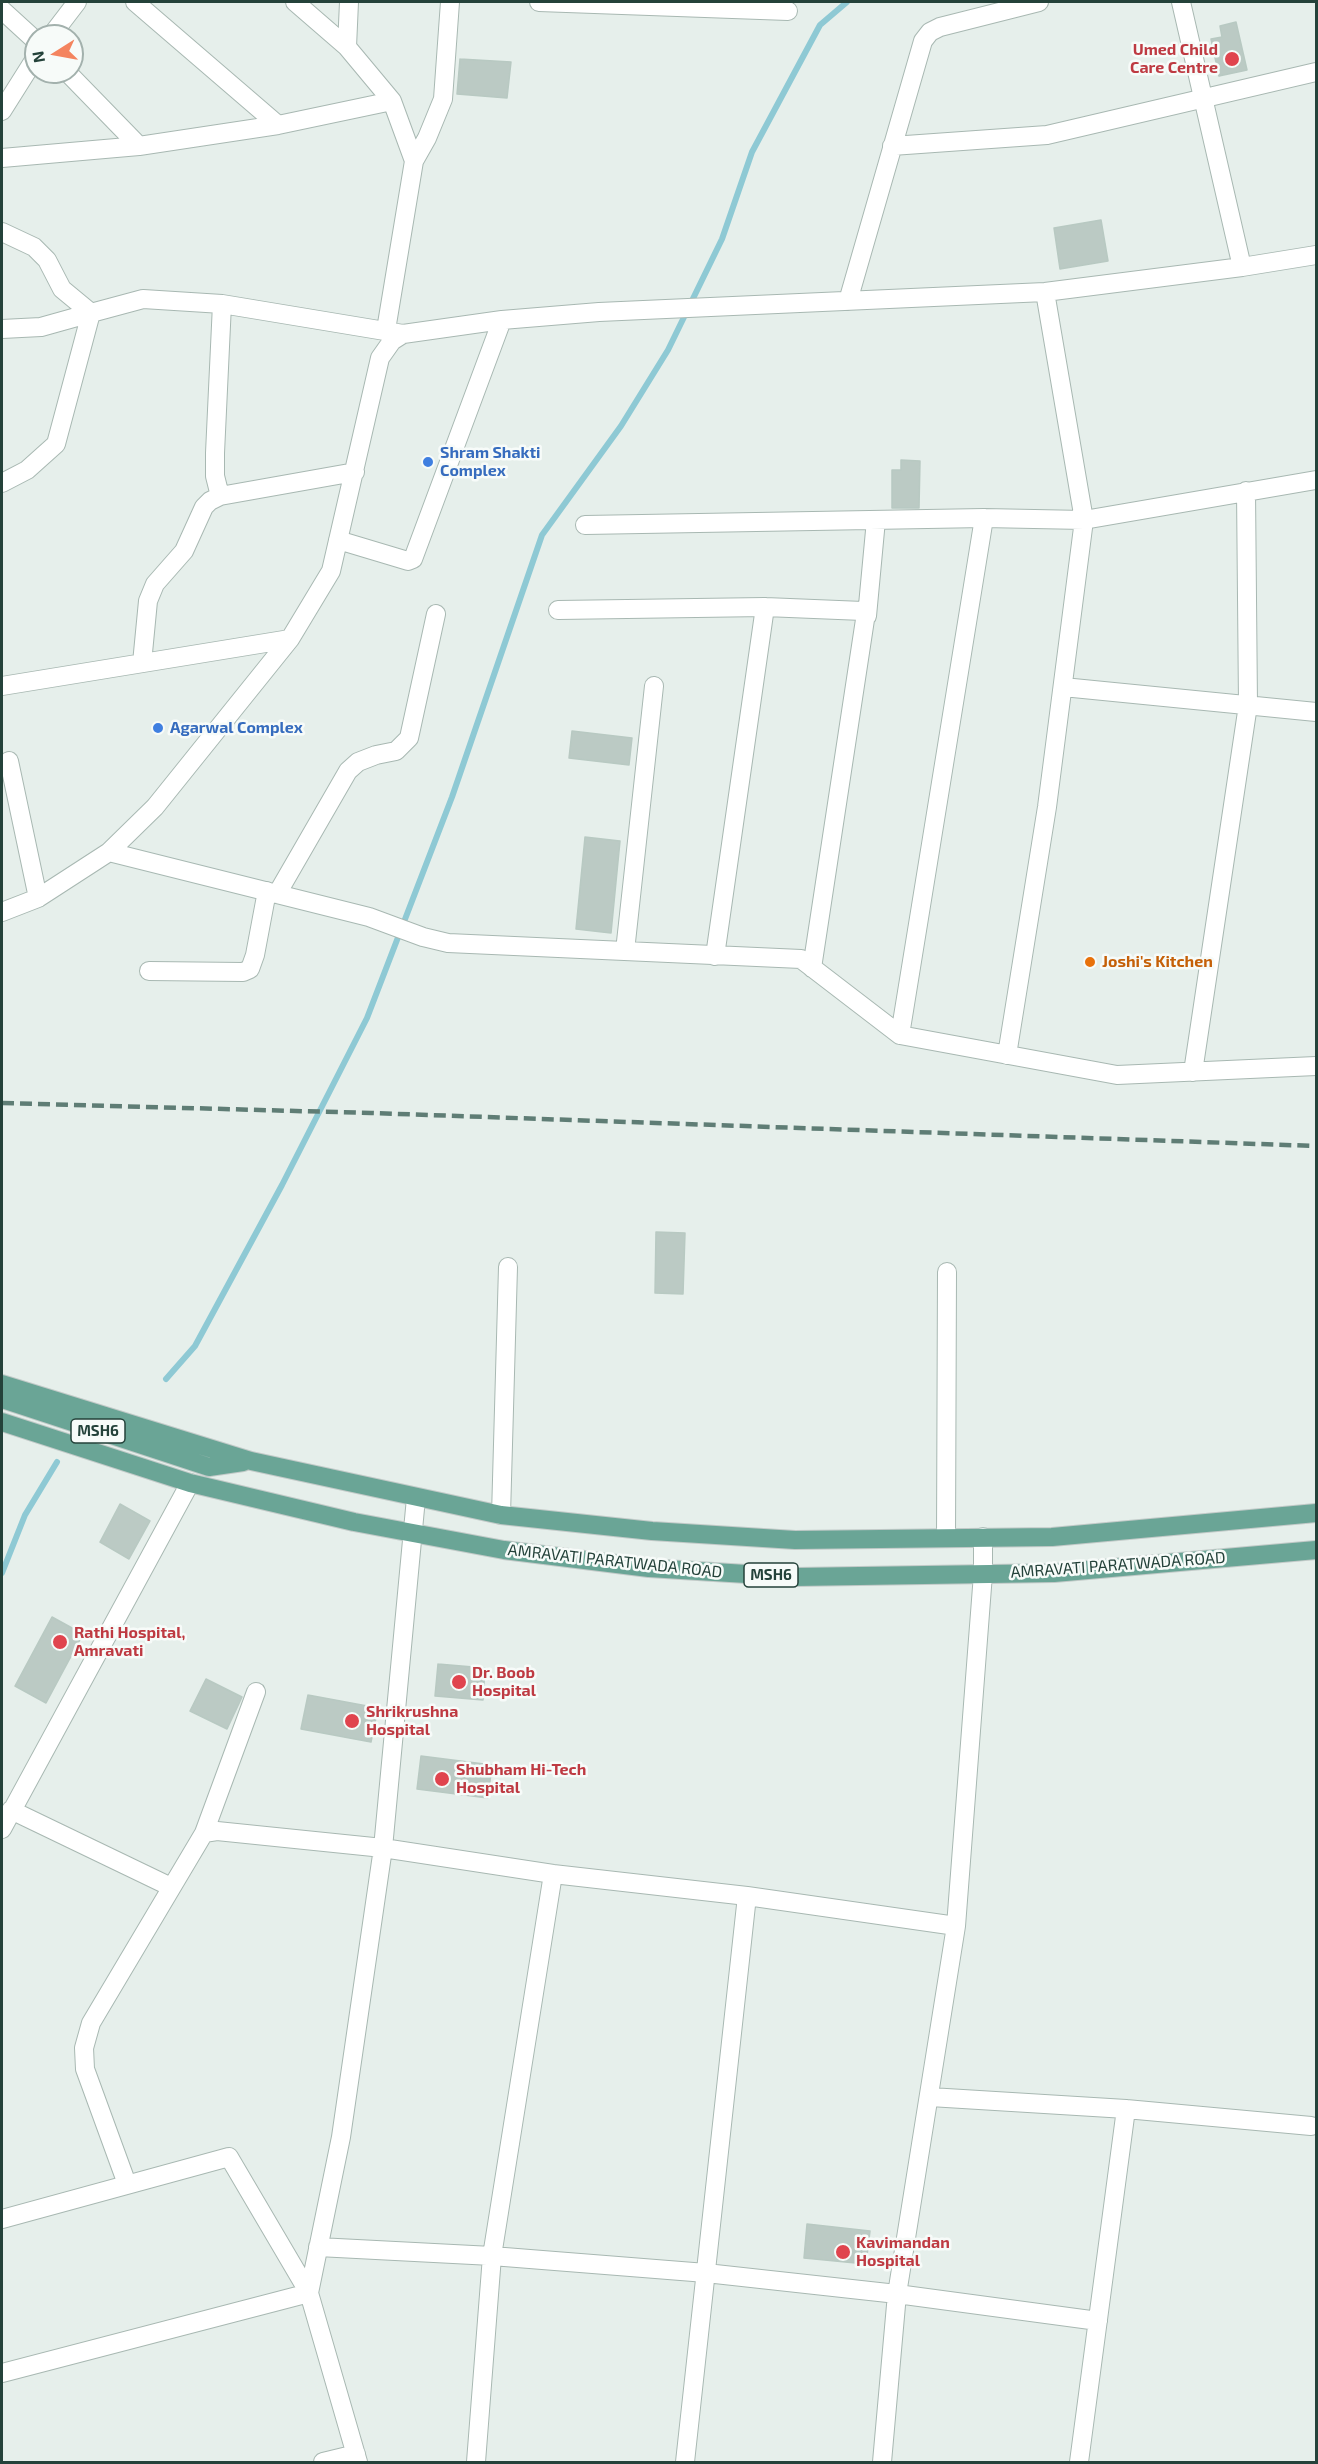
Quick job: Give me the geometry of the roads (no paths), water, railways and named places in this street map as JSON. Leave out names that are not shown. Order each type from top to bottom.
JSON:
[{"type":"main road","name":"MSH6","points":[[2,1384],[250,1461],[501,1515],[652,1531],[795,1540],[1052,1537],[1317,1513]]},
{"type":"main road","name":"MSH6","points":[[2,1399],[201,1465],[250,1461]]},
{"type":"main road","name":"AMRAVATI PARATWADA ROAD","points":[[2,1422],[190,1483],[354,1522],[504,1550],[649,1568],[795,1576],[1054,1573],[1317,1550]]},
{"type":"main road","points":[[201,1465],[232,1494]]},
{"type":"street","points":[[60,24],[77,2]]},
{"type":"street","points":[[135,2],[278,125]]},
{"type":"street","points":[[295,2],[347,47],[392,101],[414,161]]},
{"type":"street","points":[[347,47],[350,2]]},
{"type":"street","points":[[2,912],[38,897],[109,852],[155,807],[290,639],[330,571],[380,358],[392,341],[395,332],[414,161],[427,138],[443,99],[450,2]]},
{"type":"street","points":[[539,2],[788,10]]},
{"type":"street","points":[[848,301],[923,41],[930,32],[1039,2]]},
{"type":"street","points":[[1181,2],[1242,267]]},
{"type":"street","points":[[2,10],[24,30]]},
{"type":"street","points":[[892,146],[1047,135],[1317,72]]},
{"type":"street","points":[[2,111],[24,76]]},
{"type":"street","points":[[79,84],[139,146]]},
{"type":"street","points":[[2,158],[139,146],[278,125],[392,101]]},
{"type":"street","points":[[2,232],[34,247],[47,260],[62,289],[91,313]]},
{"type":"street","points":[[2,329],[40,327],[143,299],[222,304],[395,332],[600,312],[1045,292],[1317,255]]},
{"type":"street","points":[[1007,1055],[1047,807],[1084,520],[1045,292]]},
{"type":"street","points":[[220,496],[215,476],[215,453],[222,304]]},
{"type":"street","points":[[2,483],[27,470],[56,444],[91,313]]},
{"type":"street","points":[[338,540],[408,561],[413,559],[502,320]]},
{"type":"street","points":[[142,663],[148,601],[155,584],[184,551],[204,507],[220,496],[355,471]]},
{"type":"street","points":[[585,525],[984,518],[1084,520],[1317,480]]},
{"type":"street","points":[[1193,1072],[1248,705],[1246,491]]},
{"type":"street","points":[[900,1035],[984,518]]},
{"type":"street","points":[[812,968],[867,616],[876,520]]},
{"type":"street","points":[[558,610],[765,607],[863,611],[867,616]]},
{"type":"street","points":[[715,956],[765,607]]},
{"type":"street","points":[[149,971],[243,972],[250,969],[272,893],[348,771],[367,759],[396,751],[404,746],[409,738],[436,614]]},
{"type":"street","points":[[2,686],[290,639]]},
{"type":"street","points":[[625,951],[654,686]]},
{"type":"street","points":[[1063,687],[1317,712]]},
{"type":"street","points":[[9,760],[38,897]]},
{"type":"street","points":[[109,852],[369,917],[423,937],[448,943],[801,959],[900,1035],[1117,1075],[1317,1066]]},
{"type":"street","points":[[501,1515],[508,1267]]},
{"type":"street","points":[[945,1538],[947,1272]]},
{"type":"street","points":[[2,1829],[190,1483]]},
{"type":"street","points":[[309,2293],[341,2137],[383,1848],[416,1497]]},
{"type":"street","points":[[882,2463],[897,2294],[956,1926],[983,1574],[983,1537]]},
{"type":"street","points":[[127,2184],[85,2069],[84,2048],[92,2023],[204,1833],[256,1692]]},
{"type":"street","points":[[11,1810],[171,1887]]},
{"type":"street","points":[[204,1833],[217,1831],[383,1848],[553,1874],[747,1896],[956,1926]]},
{"type":"street","points":[[477,2463],[492,2256],[553,1874]]},
{"type":"street","points":[[685,2463],[747,1896]]},
{"type":"street","points":[[930,2097],[1126,2109],[1311,2126]]},
{"type":"street","points":[[1079,2463],[1126,2109]]},
{"type":"street","points":[[2,2219],[229,2157],[309,2293],[357,2458],[323,2463]]},
{"type":"street","points":[[318,2247],[492,2256],[706,2273],[897,2294],[1098,2321]]},
{"type":"street","points":[[2,2373],[309,2293]]},
{"type":"waterway","points":[[166,1379],[195,1346],[282,1185],[367,1018],[452,797],[542,535],[621,426],[668,350],[722,239],[752,152],[820,25],[847,2]]},
{"type":"waterway","points":[[2,1573],[25,1515],[57,1462]]},
{"type":"railway","points":[[2,1103],[371,1113],[1316,1146]]},
{"type":"place","name":"Umed Child Care Centre","points":[[1232,59]]},
{"type":"place","name":"Shram Shakti Complex","points":[[428,462]]},
{"type":"place","name":"Agarwal Complex","points":[[158,728]]},
{"type":"place","name":"Joshi's Kitchen","points":[[1090,962]]},
{"type":"place","name":"Rathi Hospital, Amravati","points":[[60,1642]]},
{"type":"place","name":"Dr. Boob Hospital","points":[[459,1682]]},
{"type":"place","name":"Shrikrushna Hospital","points":[[352,1721]]},
{"type":"place","name":"Shubham Hi-Tech Hospital","points":[[442,1779]]},
{"type":"place","name":"Kavimandan Hospital","points":[[843,2252]]}]
